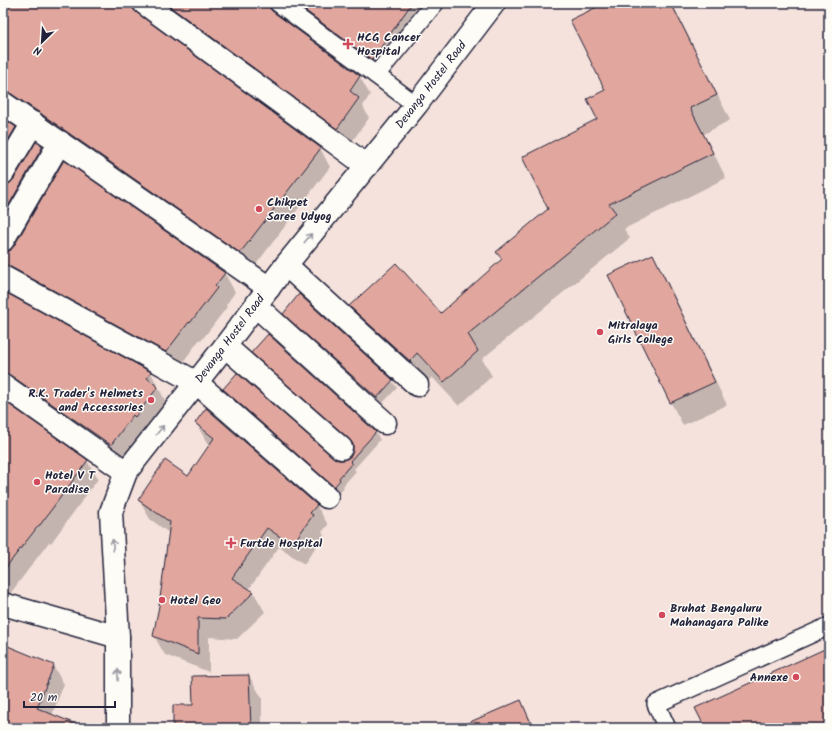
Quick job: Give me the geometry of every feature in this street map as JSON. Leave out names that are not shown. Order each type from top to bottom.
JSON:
[{"type":"street","points":[[144,3],[367,166]]},
{"type":"street","name":"Devanga Hostel Road","points":[[118,728],[118,637],[111,512],[126,472],[197,383],[286,265],[417,104],[494,3]]},
{"type":"street","points":[[3,103],[269,288]]},
{"type":"street","points":[[3,173],[33,123]]},
{"type":"street","points":[[3,240],[60,142]]},
{"type":"street","points":[[286,265],[417,385]]},
{"type":"street","points":[[3,277],[197,383],[327,497]]},
{"type":"street","points":[[256,306],[385,423]]},
{"type":"street","points":[[225,346],[341,448]]},
{"type":"street","points":[[3,385],[126,472]]},
{"type":"street","points":[[3,604],[118,637]]},
{"type":"lane","points":[[278,3],[408,99],[417,104]]},
{"type":"lane","points":[[376,75],[435,3]]},
{"type":"lane","points":[[667,728],[656,704],[829,626]]},
{"type":"building","points":[[3,3],[132,3],[133,8],[137,13],[321,148],[240,253],[40,113],[10,93],[3,91]]},
{"type":"building","points":[[165,3],[268,3],[272,11],[360,76],[350,91],[359,98],[337,129]]},
{"type":"building","points":[[295,3],[412,3],[372,60]]},
{"type":"building","points":[[605,3],[671,3],[717,95],[690,108],[713,153],[609,204],[616,213],[468,334],[478,351],[444,382],[417,353],[410,361],[349,306],[396,263],[441,313],[502,259],[496,252],[548,209],[522,157],[597,119],[587,99],[605,90],[570,20]]},
{"type":"building","points":[[3,118],[16,127],[3,149]]},
{"type":"building","points":[[36,142],[43,146],[3,215],[3,185],[9,184],[14,179]]},
{"type":"building","points":[[64,160],[225,273],[215,286],[217,288],[166,352],[9,266],[3,265],[3,252],[10,251],[14,246]]},
{"type":"building","points":[[653,254],[715,382],[670,403],[608,275]]},
{"type":"building","points":[[3,291],[151,372],[147,378],[158,387],[135,417],[133,415],[111,445],[10,375],[3,373]]},
{"type":"building","points":[[299,294],[393,380],[377,398],[283,314]]},
{"type":"building","points":[[268,334],[376,432],[350,461],[352,463],[339,478],[340,480],[334,487],[223,389],[237,373],[333,457],[338,460],[345,460],[351,456],[353,444],[349,439],[251,353]]},
{"type":"building","name":"Hotel V T Paradise","points":[[3,400],[88,460],[40,525],[3,571]]},
{"type":"building","points":[[206,408],[317,505],[310,513],[313,515],[292,545],[267,528],[232,578],[254,592],[226,619],[198,618],[198,654],[153,636],[159,606],[170,522],[138,500],[165,460],[188,476],[214,438],[195,423]]},
{"type":"building","points":[[3,644],[54,665],[37,708],[85,728],[3,728]]},
{"type":"building","name":"Annexe","points":[[829,647],[829,728],[705,728],[695,708]]},
{"type":"building","points":[[249,675],[251,728],[173,728],[173,705],[193,705],[192,676]]},
{"type":"building","points":[[521,700],[533,728],[456,728]]},
{"type":"place","name":"HCG Cancer Hospital","points":[[348,44]]},
{"type":"place","name":"Chikpet Saree Udyog","points":[[259,209]]},
{"type":"place","name":"Mitralaya Girls College","points":[[600,332]]},
{"type":"place","name":"R.K. Trader's Helmets and Accessories","points":[[151,400]]},
{"type":"place","name":"Hotel V T Paradise","points":[[37,482]]},
{"type":"place","name":"Furtde Hospital","points":[[231,543]]},
{"type":"place","name":"Hotel Geo","points":[[162,600]]},
{"type":"place","name":"Bruhat Bengaluru Mahanagara Palike","points":[[662,615]]},
{"type":"place","name":"Annexe","points":[[796,677]]}]
